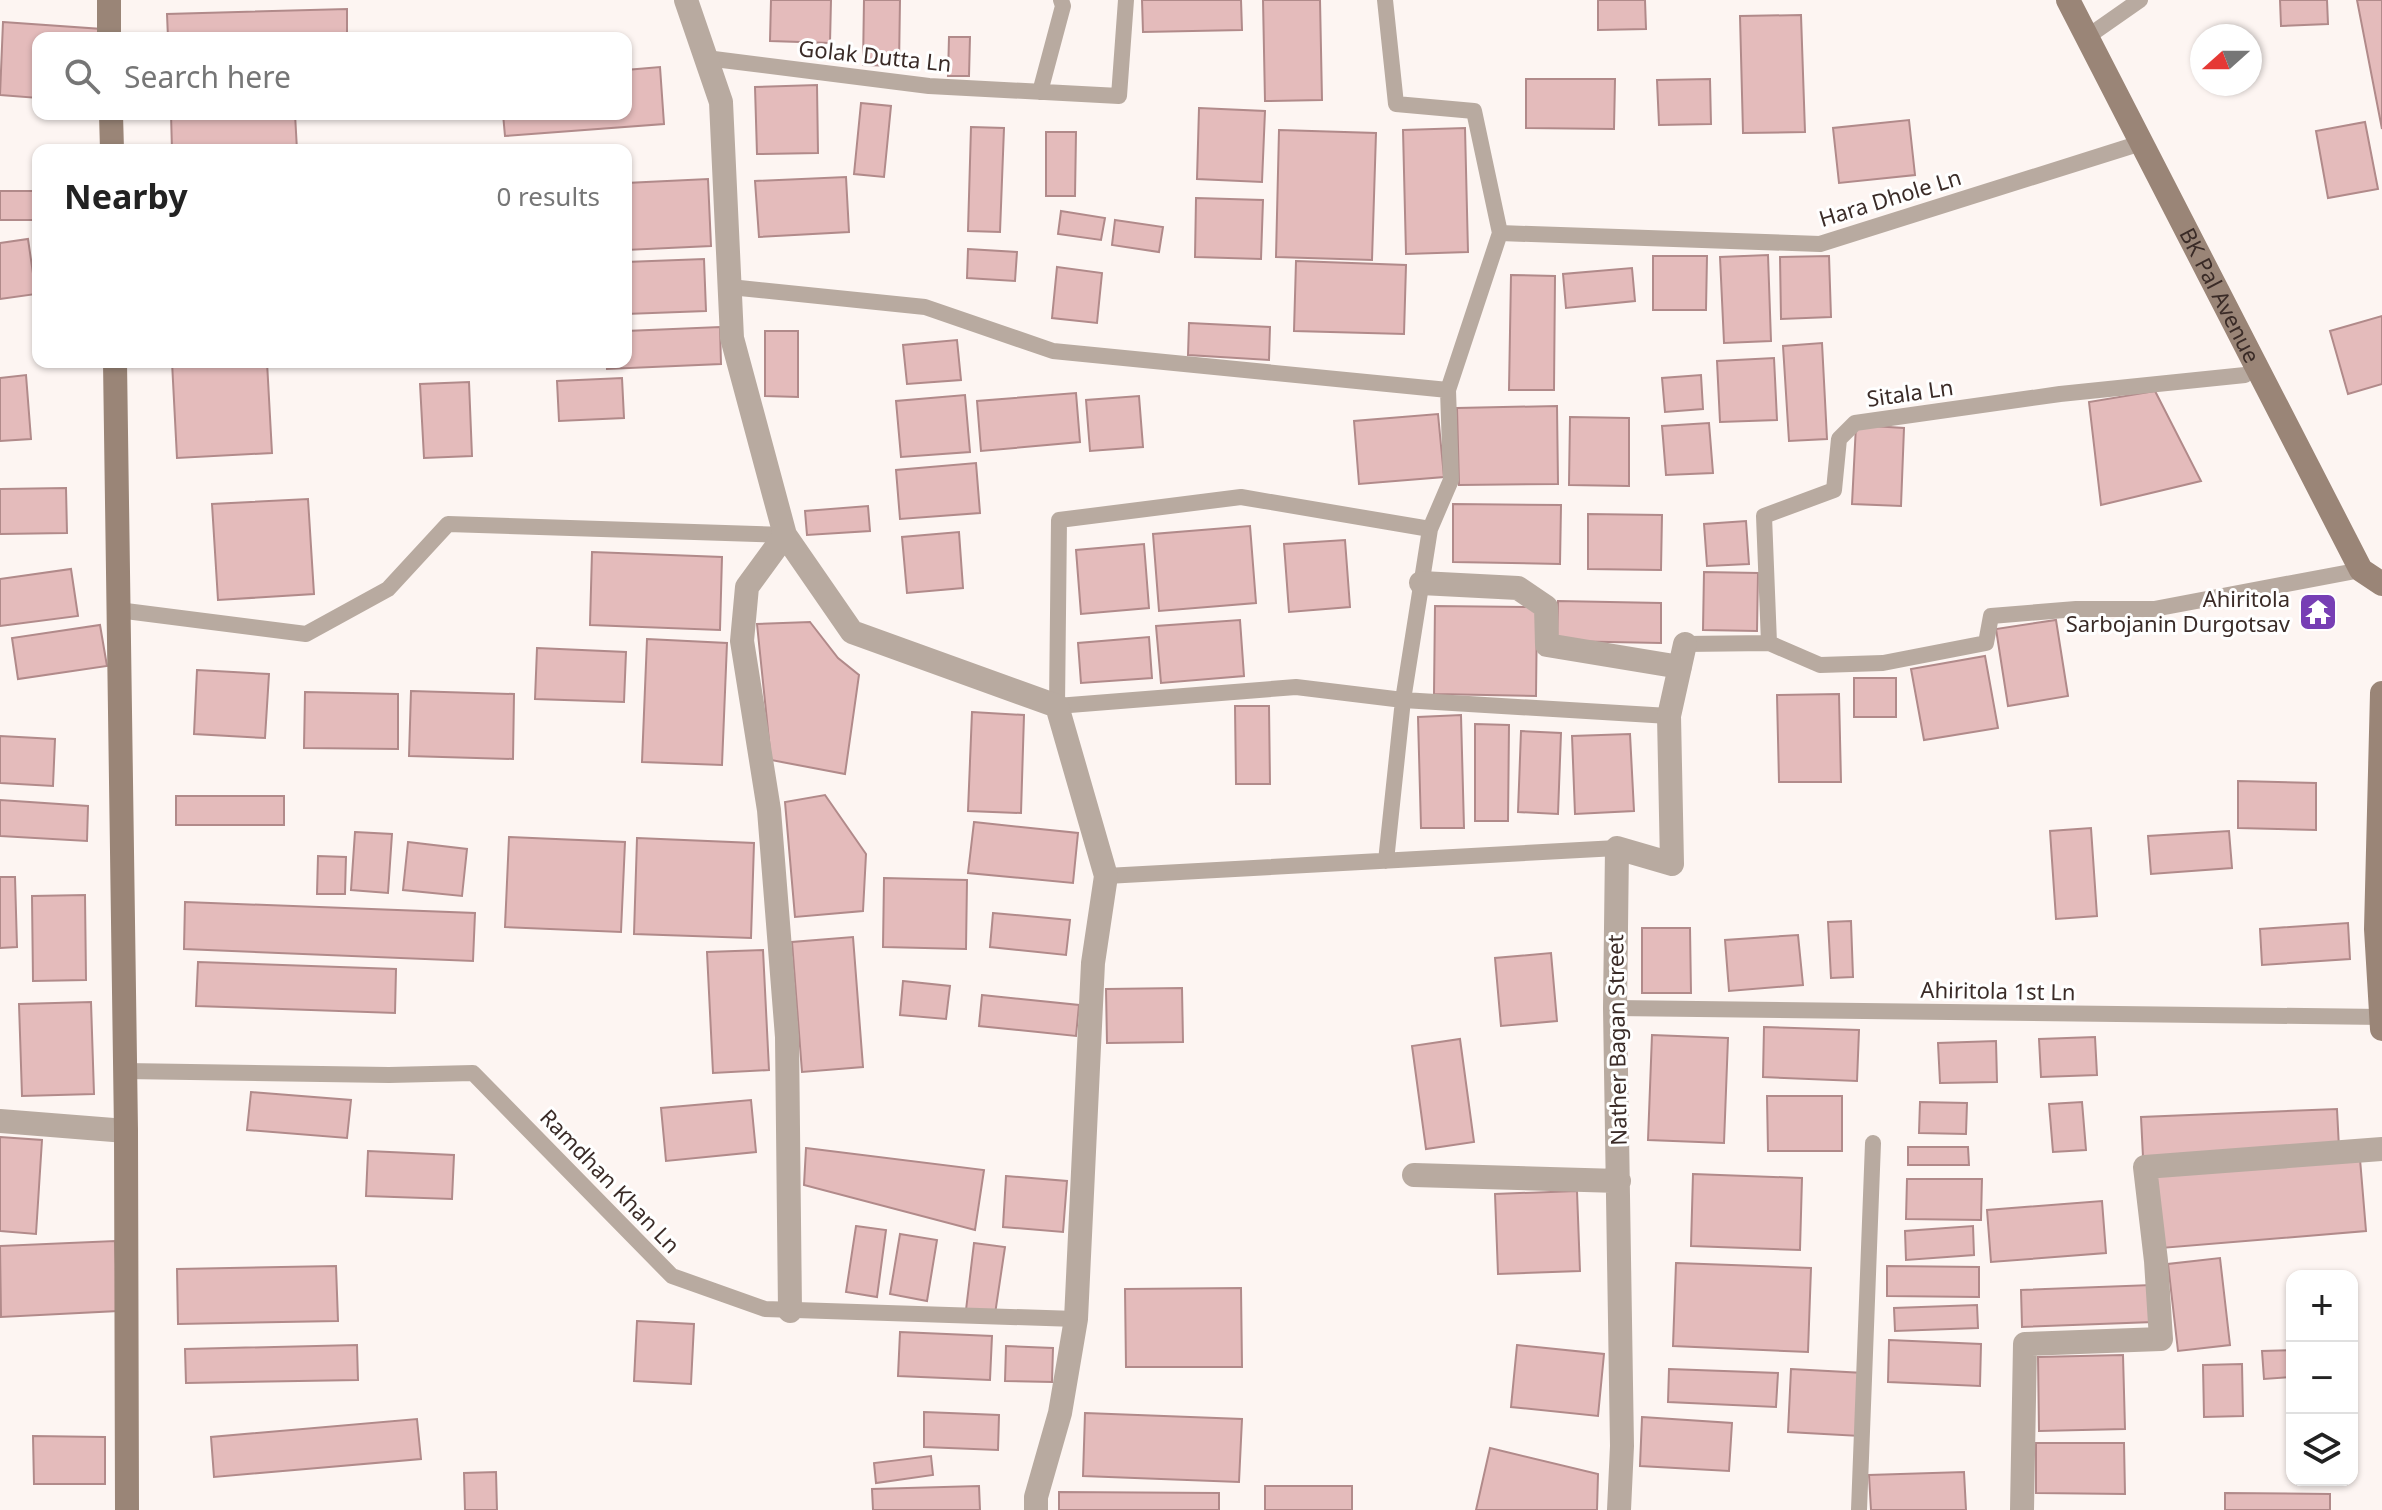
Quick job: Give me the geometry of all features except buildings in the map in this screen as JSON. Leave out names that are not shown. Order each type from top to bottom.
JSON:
[{"type":"main road","points":[[109,0],[109,32]]},
{"type":"main road","name":"BK Pal Avenue","points":[[2068,0],[2361,570],[2382,584]]},
{"type":"main road","points":[[111,120],[112,144]]},
{"type":"main road","points":[[115,368],[126,1131],[127,1510]]},
{"type":"main road","points":[[2382,693],[2376,929],[2382,1029]]},
{"type":"street","points":[[686,0],[721,102],[732,338],[785,535],[852,632],[1057,706],[1106,876],[1093,963],[1076,1319],[1060,1413],[1036,1497],[1036,1510]]},
{"type":"street","points":[[785,535],[747,587],[742,641],[769,810],[787,1037],[790,1311]]},
{"type":"street","points":[[1421,583],[1518,588],[1546,607],[1547,645],[1682,656],[1669,716],[1672,864],[1617,848]]},
{"type":"street","name":"Nather Bagan Street","points":[[1617,848],[1615,1008],[1622,1446],[1619,1510]]},
{"type":"street","points":[[0,1121],[126,1131]]},
{"type":"street","points":[[2022,1510],[2025,1344],[2161,1339],[2145,1167],[2382,1149]]},
{"type":"street","points":[[1414,1175],[1619,1181]]},
{"type":"lane","points":[[1040,92],[1063,6],[1061,0]]},
{"type":"lane","name":"Golak Dutta Ln","points":[[706,58],[929,86],[1119,96],[1126,0]]},
{"type":"lane","points":[[1385,0],[1396,104],[1474,111],[1500,233],[1448,390],[1451,480],[1430,529],[1403,700],[1386,861]]},
{"type":"lane","points":[[2087,37],[2140,0]]},
{"type":"lane","name":"Hara Dhole Ln","points":[[1500,233],[1820,244],[2141,143]]},
{"type":"lane","points":[[730,287],[925,307],[1053,351],[1448,390]]},
{"type":"lane","name":"Sitala Ln","points":[[1769,643],[1764,516],[1834,490],[1839,439],[1855,423],[2060,394],[2245,375]]},
{"type":"lane","points":[[1430,529],[1241,497],[1059,520],[1057,706],[1296,687],[1403,700],[1669,716]]},
{"type":"lane","points":[[118,610],[306,634],[388,589],[448,524],[785,535]]},
{"type":"lane","points":[[1682,656],[1769,643],[1820,665],[1883,663],[1986,643],[1991,616],[2076,609],[2154,609],[2361,570]]},
{"type":"lane","points":[[1106,876],[1617,848]]},
{"type":"lane","name":"Ahiritola 1st Ln","points":[[1615,1008],[2382,1017]]},
{"type":"lane","name":"Ramdhan Khan Ln","points":[[125,1071],[389,1075],[473,1073],[672,1276],[765,1309],[1076,1319]]},
{"type":"lane","points":[[1859,1510],[1873,1143]]},
{"type":"place","name":"Ahiritola Sarbojanin Durgotsav","points":[[2318,612]]}]
